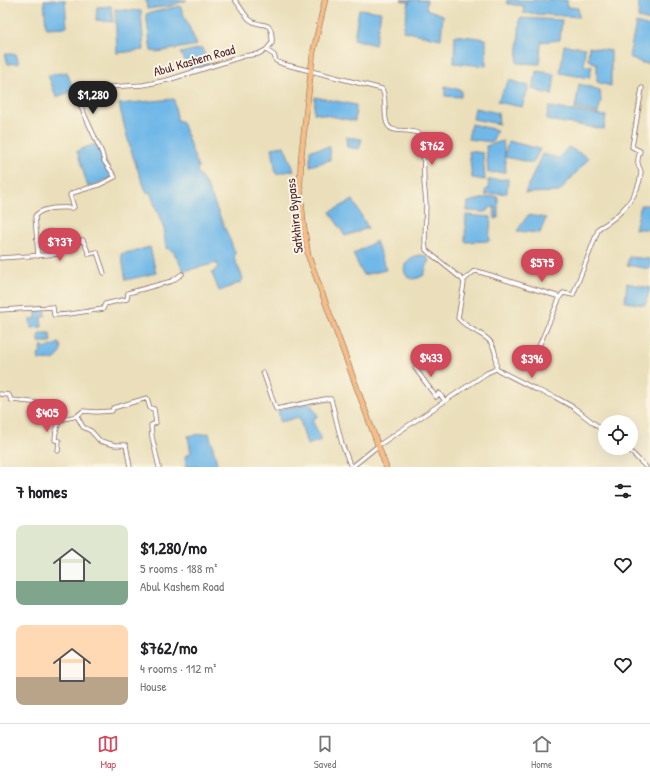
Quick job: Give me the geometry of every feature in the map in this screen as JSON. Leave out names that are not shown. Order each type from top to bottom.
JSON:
[{"type":"highway","name":"Satkhira Bypass","points":[[325,0],[313,53],[301,158],[300,185],[303,220],[308,255],[386,467]]},
{"type":"street","points":[[235,0],[250,20],[266,25],[270,28],[272,33],[272,43],[266,50],[274,55],[276,61],[382,89],[385,94],[386,120],[388,126],[392,130],[421,134],[423,137],[427,252],[464,281]]},
{"type":"street","name":"Abul Kashem Road","points":[[38,256],[35,216],[37,213],[61,208],[73,208],[70,195],[72,193],[99,185],[115,177],[104,161],[102,153],[76,96],[77,94],[90,88],[143,85],[168,80],[244,56],[258,54],[266,50]]},
{"type":"street","points":[[541,352],[539,346],[560,297],[563,293],[573,295],[598,228],[609,223],[625,208],[632,198],[637,186],[641,171],[638,163],[640,151],[632,147],[642,88]]},
{"type":"street","points":[[0,258],[60,254],[61,248],[83,240],[89,254],[97,252],[104,273]]},
{"type":"street","points":[[496,369],[493,345],[488,339],[458,318],[464,281],[473,272],[477,271],[560,297]]},
{"type":"street","points":[[0,310],[53,307],[54,315],[103,309],[105,304],[127,299],[128,293],[172,281],[182,274]]},
{"type":"street","points":[[440,355],[414,368],[436,397],[440,393],[445,401]]},
{"type":"street","points":[[263,372],[276,409],[331,399],[342,444],[351,467],[379,445],[496,369]]},
{"type":"street","points":[[496,369],[573,407],[598,427]]},
{"type":"street","points":[[0,394],[9,394],[11,400],[39,402],[56,413],[60,420]]},
{"type":"street","points":[[60,420],[77,416],[83,411],[112,411],[113,408],[146,398],[150,408],[154,409],[156,423],[151,425],[152,437],[159,467]]},
{"type":"street","points":[[77,416],[83,428],[91,431],[100,441],[115,446],[126,445],[130,467]]},
{"type":"street","points":[[58,451],[59,441],[55,440],[55,435],[60,420]]},
{"type":"street","points":[[634,455],[646,467]]},
{"type":"water","points":[[44,0],[65,0],[67,27],[46,28]]},
{"type":"water","points":[[146,0],[187,0],[170,6],[147,9]]},
{"type":"water","points":[[401,0],[427,0],[426,9],[443,15],[441,39],[403,31],[409,2]]},
{"type":"water","points":[[507,0],[567,0],[567,7],[578,8],[579,17],[523,13],[524,6],[507,4]]},
{"type":"water","points":[[639,0],[650,0],[650,21],[638,18]]},
{"type":"water","points":[[111,6],[113,22],[96,20],[97,7]]},
{"type":"water","points":[[180,6],[197,45],[157,52],[151,51],[146,14]]},
{"type":"water","points":[[115,9],[141,11],[144,50],[117,53]]},
{"type":"water","points":[[359,9],[381,12],[375,45],[354,39]]},
{"type":"water","points":[[520,18],[562,20],[560,40],[541,42],[540,64],[517,63]]},
{"type":"water","points":[[636,23],[650,27],[650,64],[642,63],[629,57]]},
{"type":"water","points":[[455,35],[486,39],[486,66],[454,63]]},
{"type":"water","points":[[564,45],[585,48],[584,66],[592,66],[589,78],[560,73]]},
{"type":"water","points":[[589,47],[611,51],[611,86],[597,82],[597,64],[588,60]]},
{"type":"water","points":[[202,48],[208,64],[191,70],[180,53]]},
{"type":"water","points":[[5,54],[16,54],[19,63],[8,64]]},
{"type":"water","points":[[537,71],[555,74],[552,95],[532,89]]},
{"type":"water","points":[[67,72],[74,91],[56,97],[48,75]]},
{"type":"water","points":[[509,80],[529,86],[522,107],[497,102]]},
{"type":"water","points":[[579,84],[600,90],[601,101],[598,113],[575,109]]},
{"type":"water","points":[[445,86],[461,90],[461,97],[445,96]]},
{"type":"water","points":[[315,97],[356,105],[355,121],[314,113]]},
{"type":"water","points":[[174,99],[177,120],[182,122],[198,167],[197,172],[207,186],[235,252],[234,258],[243,278],[241,282],[220,291],[212,273],[218,267],[217,263],[184,271],[173,251],[166,248],[165,232],[150,192],[147,193],[134,160],[119,104]]},
{"type":"water","points":[[549,107],[606,116],[604,129],[546,120]]},
{"type":"water","points":[[475,108],[498,113],[499,124],[473,119]]},
{"type":"water","points":[[471,124],[497,130],[492,142],[468,139]]},
{"type":"water","points":[[346,137],[362,139],[359,149],[347,147]]},
{"type":"water","points":[[503,141],[506,172],[488,173],[486,146]]},
{"type":"water","points":[[508,141],[540,149],[533,163],[505,157]]},
{"type":"water","points":[[97,144],[113,177],[88,187],[77,151]]},
{"type":"water","points":[[284,146],[294,170],[276,174],[272,148]]},
{"type":"water","points":[[330,147],[330,160],[310,166],[310,150]]},
{"type":"water","points":[[568,147],[589,158],[559,192],[525,193],[542,154],[559,158]]},
{"type":"water","points":[[469,151],[483,153],[485,180],[472,178]]},
{"type":"water","points":[[508,179],[507,193],[489,194],[486,196],[485,190],[489,189],[488,180]]},
{"type":"water","points":[[494,196],[498,197],[498,218],[495,219],[494,207],[491,207],[485,212],[467,211],[468,202]]},
{"type":"water","points":[[353,200],[368,228],[345,236],[330,212]]},
{"type":"water","points":[[641,205],[650,205],[650,229],[635,229]]},
{"type":"water","points":[[466,215],[491,217],[489,241],[465,242]]},
{"type":"water","points":[[528,215],[546,218],[540,233],[517,231]]},
{"type":"water","points":[[42,234],[50,234],[51,253],[44,254]]},
{"type":"water","points":[[376,241],[386,270],[363,275],[353,254]]},
{"type":"water","points":[[150,247],[156,273],[126,280],[121,254]]},
{"type":"water","points":[[419,255],[426,256],[429,259],[424,275],[417,278],[411,278],[407,276],[404,267],[411,258]]},
{"type":"water","points":[[629,257],[650,259],[650,269],[627,265]]},
{"type":"water","points":[[627,283],[650,288],[645,305],[625,302]]},
{"type":"water","points":[[45,308],[46,316],[41,317],[42,327],[31,328],[30,319],[36,319],[36,309]]},
{"type":"water","points":[[39,333],[50,333],[51,342],[39,342]]},
{"type":"water","points":[[59,343],[61,350],[55,359],[39,360],[38,355],[40,354],[42,345],[45,349]]},
{"type":"water","points":[[310,403],[318,416],[312,420],[322,440],[307,445],[299,417],[280,422],[278,410]]},
{"type":"water","points":[[209,433],[218,467],[186,467],[185,456],[191,453],[188,436]]}]
